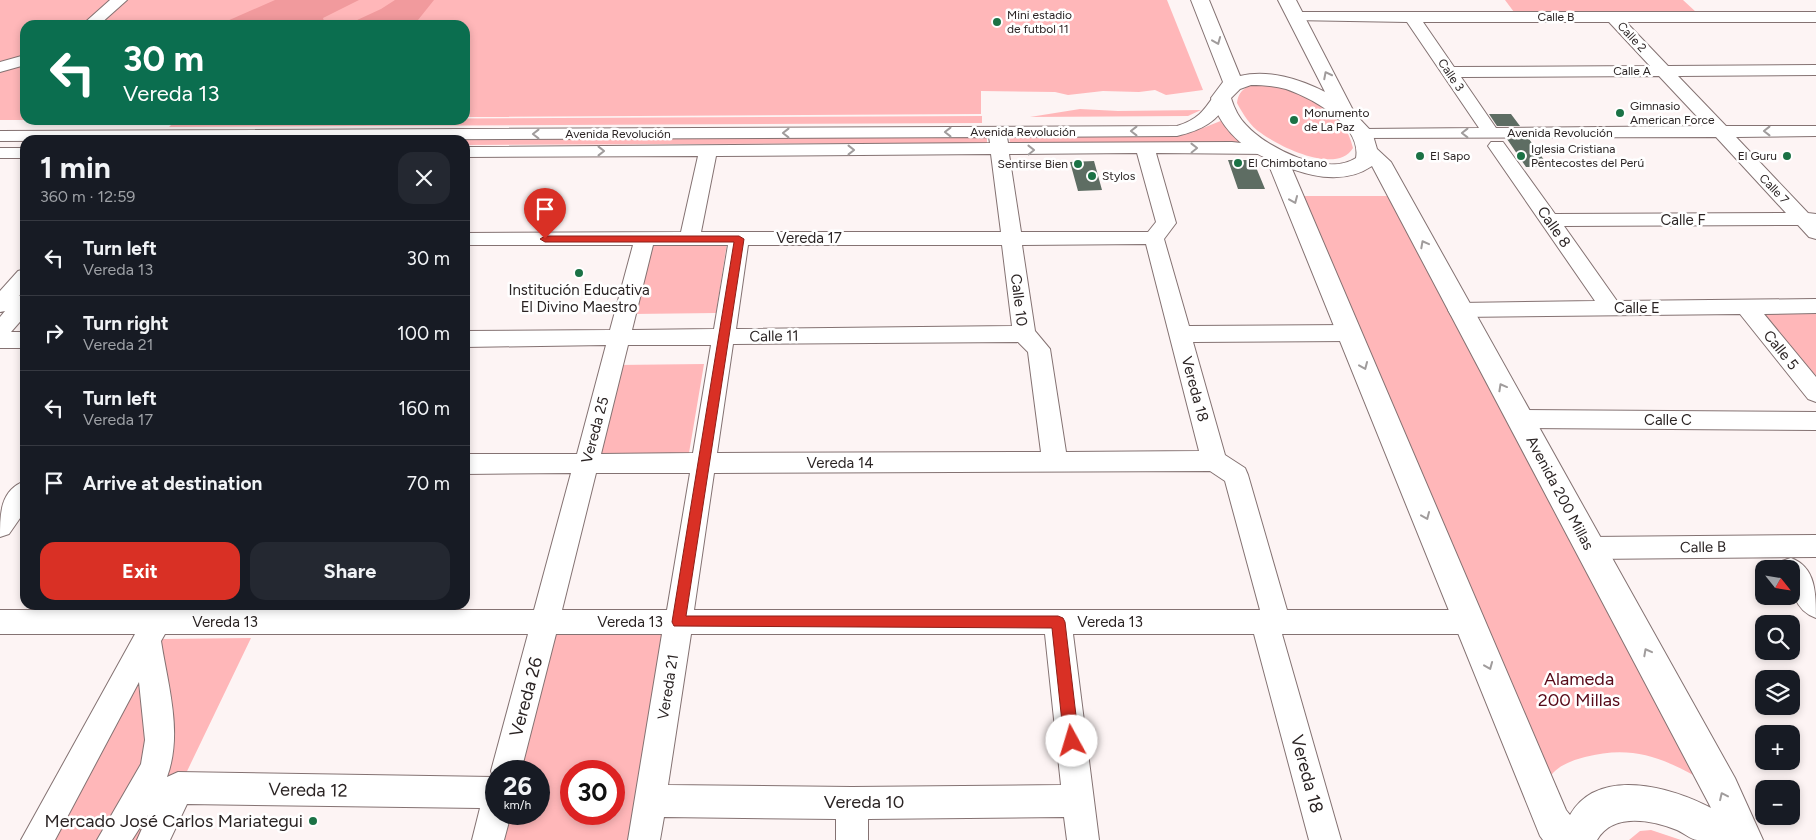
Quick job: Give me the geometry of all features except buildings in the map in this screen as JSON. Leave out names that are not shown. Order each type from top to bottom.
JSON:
[{"type":"main road","points":[[1200,0],[1227,90],[1230,120],[1244,136],[1269,152],[1307,166],[1344,172],[1357,168],[1365,161],[1362,138],[1319,96],[1285,82],[1251,79],[1227,90]]},
{"type":"main road","name":"Avenida 200 Millas","points":[[1287,0],[1362,138],[1380,162],[1458,310],[1520,419],[1722,791],[1744,840]]},
{"type":"main road","points":[[1269,152],[1349,333],[1471,622],[1553,823],[1567,840]]},
{"type":"main road","points":[[1577,840],[1581,829],[1595,813],[1614,804],[1638,802],[1665,807],[1693,818],[1727,840]]},
{"type":"street","points":[[96,20],[119,0]]},
{"type":"street","points":[[1494,0],[1508,17]]},
{"type":"street","points":[[1693,0],[1712,17]]},
{"type":"street","name":"Calle 3","points":[[1412,17],[1494,139]]},
{"type":"street","name":"Calle 2","points":[[1613,17],[1727,138]]},
{"type":"street","name":"Calle B","points":[[1297,18],[1816,17]]},
{"type":"street","points":[[0,68],[20,62]]},
{"type":"street","name":"Calle A","points":[[1449,72],[1816,70]]},
{"type":"street","name":"Avenida Revolución","points":[[470,152],[708,151],[998,141],[1177,131],[1204,122],[1211,116],[1227,90]]},
{"type":"street","name":"Avenida Revolución","points":[[1727,138],[1816,131]]},
{"type":"street","name":"Avenida Revolución","points":[[0,136],[20,136]]},
{"type":"street","name":"Avenida Revolución","points":[[470,138],[998,141],[1145,148],[1232,147],[1269,152]]},
{"type":"street","name":"Avenida Revolución","points":[[1362,138],[1727,138],[1816,144]]},
{"type":"street","name":"Calle 7","points":[[1727,138],[1812,224]]},
{"type":"street","name":"Calle 8","points":[[1494,139],[1611,308]]},
{"type":"street","name":"Calle 10","points":[[998,141],[1024,334],[1039,349],[1055,462]]},
{"type":"street","points":[[1145,148],[1166,223],[1154,238]]},
{"type":"street","points":[[690,239],[708,151]]},
{"type":"street","name":"Calle F","points":[[1550,220],[1812,224]]},
{"type":"street","name":"Vereda 17","points":[[470,239],[1154,238]]},
{"type":"street","name":"Vereda 18","points":[[1154,238],[1214,461],[1236,475],[1324,840]]},
{"type":"street","name":"Vereda 25","points":[[545,622],[645,239]]},
{"type":"street","name":"Vereda 21","points":[[644,840],[739,239]]},
{"type":"street","points":[[0,305],[20,282]]},
{"type":"street","name":"Calle E","points":[[1458,310],[1816,306]]},
{"type":"street","name":"Calle 5","points":[[1746,307],[1816,392]]},
{"type":"street","points":[[0,331],[20,308]]},
{"type":"street","points":[[1180,334],[1349,333]]},
{"type":"street","name":"Calle 11","points":[[470,339],[1024,334]]},
{"type":"street","points":[[0,340],[20,340]]},
{"type":"street","name":"Calle C","points":[[1520,419],[1816,421]]},
{"type":"street","name":"Vereda 14","points":[[470,464],[1214,461]]},
{"type":"street","points":[[0,526],[20,498]]},
{"type":"street","points":[[1776,546],[1785,560]]},
{"type":"street","name":"Calle B","points":[[1590,548],[1816,546]]},
{"type":"street","points":[[1800,582],[1816,606]]},
{"type":"street","name":"Vereda 13","points":[[0,622],[152,631],[545,622],[1471,622]]},
{"type":"street","name":"Vereda 26","points":[[509,760],[545,622]]},
{"type":"street","points":[[1058,622],[1083,840]]},
{"type":"street","points":[[113,840],[147,787],[159,752],[159,725],[152,631]]},
{"type":"street","points":[[37,840],[152,631]]},
{"type":"street","name":"Vereda 12","points":[[147,787],[485,793]]},
{"type":"street","points":[[153,840],[178,788]]},
{"type":"street","name":"Vereda 10","points":[[650,801],[852,803],[1078,801]]},
{"type":"street","points":[[852,803],[852,840]]},
{"type":"street","points":[[488,840],[492,825]]},
{"type":"green space","points":[[0,0],[1167,0],[1203,90],[1166,95],[1155,90],[1139,92],[1103,91],[1068,95],[1055,92],[981,91],[981,114],[470,117],[470,20],[20,20],[20,120],[0,120]]},
{"type":"green space","points":[[1505,0],[1683,0],[1696,12],[1514,12]]},
{"type":"green space","points":[[1265,84],[1307,97],[1331,112],[1341,122],[1353,148],[1345,156],[1335,159],[1322,159],[1294,151],[1257,130],[1247,120],[1237,103],[1243,90],[1255,85]]},
{"type":"green space","points":[[1080,109],[1118,111],[1201,110],[1188,116],[1030,117]]},
{"type":"green space","points":[[982,116],[982,123],[169,127],[171,125],[470,125],[470,119]]},
{"type":"green space","points":[[1223,120],[1241,142],[1010,143],[1009,135],[1183,131],[1203,128]]},
{"type":"green space","points":[[987,135],[987,143],[470,145],[470,138]]},
{"type":"green space","name":"Alameda 200 Millas","points":[[1298,196],[1388,196],[1695,776],[1668,763],[1642,754],[1615,752],[1569,762],[1556,770],[1549,778]]},
{"type":"green space","points":[[727,243],[716,313],[633,314],[650,244]]},
{"type":"green space","points":[[1759,313],[1816,314],[1816,381]]},
{"type":"green space","points":[[704,364],[689,453],[595,454],[617,365]]},
{"type":"green space","points":[[665,627],[630,840],[499,840],[503,825],[550,825],[550,760],[519,760],[551,629]]},
{"type":"green space","points":[[251,638],[154,840],[52,840],[162,639]]},
{"type":"green space","points":[[1651,830],[1681,840],[1629,840],[1640,831]]},
{"type":"shaded area","points":[[275,0],[359,0],[323,18],[324,20],[229,20]]},
{"type":"shaded area","points":[[395,0],[434,0],[418,20],[357,20]]},
{"type":"place","name":"Mini estadio de futbol 11","points":[[997,22]]},
{"type":"place","name":"Gimnasio American Force","points":[[1620,113]]},
{"type":"place","name":"Monumento de La Paz","points":[[1294,120]]},
{"type":"place","name":"El Sapo","points":[[1420,156]]},
{"type":"place","name":"Iglesia Cristiana Pentecostes del Perú","points":[[1521,156]]},
{"type":"place","name":"El Guru","points":[[1787,156]]},
{"type":"place","name":"El Chimbotano","points":[[1238,163]]},
{"type":"place","name":"Sentirse Bien","points":[[1078,164]]},
{"type":"place","name":"Stylos","points":[[1092,176]]},
{"type":"place","name":"Institución Educativa El Divino Maestro","points":[[579,273]]},
{"type":"place","name":"Mercado José Carlos Mariategui","points":[[313,821]]},
{"type":"route","points":[[545,239],[739,239],[679,622],[1058,622],[1072,741]]}]
